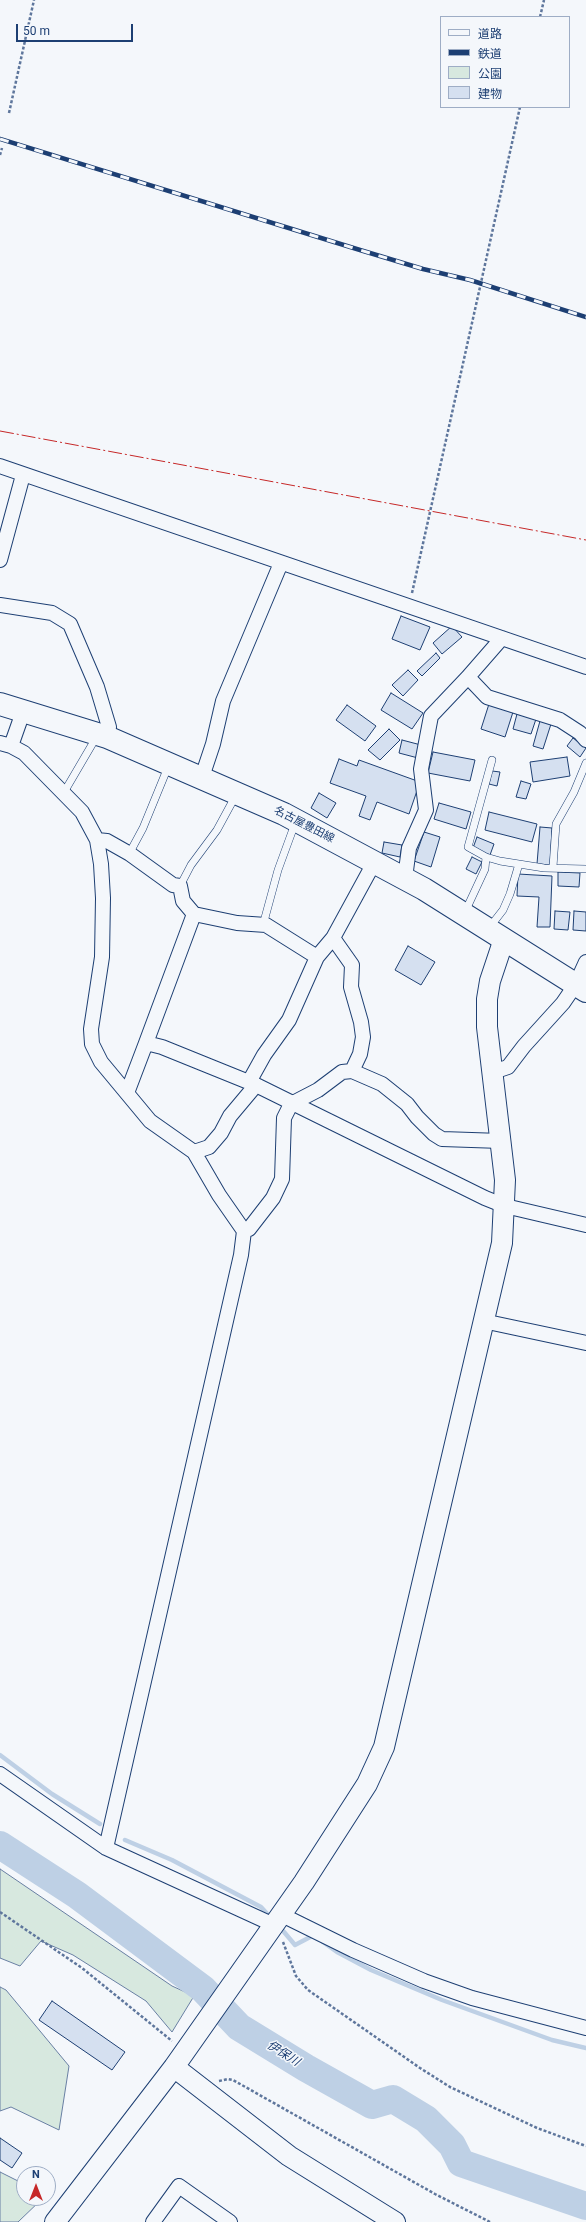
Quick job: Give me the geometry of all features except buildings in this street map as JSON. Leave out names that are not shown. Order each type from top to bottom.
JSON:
[{"type":"main road","name":"名古屋豊田線","points":[[0,704],[103,735],[202,777],[298,822],[405,878],[464,913],[581,987]]},
{"type":"street","points":[[0,466],[586,667]]},
{"type":"street","points":[[0,560],[24,475]]},
{"type":"street","points":[[202,777],[213,744],[223,701],[281,563]]},
{"type":"street","points":[[0,605],[52,613],[70,624],[97,687],[109,727],[103,735]]},
{"type":"street","points":[[405,878],[409,848],[426,810],[421,769],[431,716],[502,638]]},
{"type":"street","points":[[468,677],[488,697],[560,720],[580,733],[586,740]]},
{"type":"street","points":[[23,712],[6,744],[24,753],[82,812],[97,840],[101,864],[103,898],[102,957],[91,1022],[92,1044],[101,1062],[150,1121],[194,1152],[219,1195],[244,1231],[241,1255],[106,1848]]},
{"type":"street","points":[[97,840],[108,841],[173,885],[180,886],[183,901],[194,914],[237,923],[263,925],[317,957]]},
{"type":"street","points":[[194,1152],[209,1147],[221,1133],[230,1116],[252,1083],[264,1055],[289,1020],[317,957],[333,938],[375,861]]},
{"type":"street","points":[[127,1093],[194,914]]},
{"type":"street","points":[[61,2220],[174,2067],[304,1882],[346,1819],[367,1784],[384,1747],[502,1242],[505,1206],[505,1180],[487,1027],[487,999],[496,934]]},
{"type":"street","points":[[333,938],[342,948],[352,965],[351,987],[361,1022],[363,1037],[360,1054],[352,1070]]},
{"type":"street","points":[[493,1072],[508,1067],[524,1046],[563,1003],[581,987],[586,962]]},
{"type":"street","points":[[146,1044],[162,1047],[252,1083],[292,1104],[505,1206],[586,1226]]},
{"type":"street","points":[[244,1231],[249,1229],[273,1198],[282,1179],[284,1118],[292,1104],[318,1090],[342,1072],[352,1070],[388,1089],[407,1104],[434,1134],[442,1139],[501,1141]]},
{"type":"street","points":[[483,1321],[586,1344]]},
{"type":"street","points":[[0,1774],[106,1848],[273,1925],[354,1950],[424,1981],[472,1998],[586,2028]]},
{"type":"street","points":[[174,2067],[289,2156],[393,2222]]},
{"type":"street","points":[[153,2222],[179,2186],[230,2222]]},
{"type":"lane","points":[[63,794],[103,735]]},
{"type":"lane","points":[[492,760],[468,847],[486,857],[519,864],[544,868],[553,867],[586,869]]},
{"type":"lane","points":[[129,854],[143,828],[170,763]]},
{"type":"lane","points":[[553,867],[556,824],[574,792],[586,763]]},
{"type":"lane","points":[[180,886],[191,865],[217,830],[237,793]]},
{"type":"lane","points":[[263,925],[278,870],[293,829],[298,822]]},
{"type":"lane","points":[[464,913],[485,869],[486,857]]},
{"type":"lane","points":[[496,934],[519,864]]},
{"type":"path","points":[[9,114],[34,0]]},
{"type":"path","points":[[540,16],[544,0]]},
{"type":"path","points":[[407,605],[412,592],[437,485],[520,108]]},
{"type":"path","points":[[0,155],[2,148]]},
{"type":"path","points":[[0,1912],[82,1968],[188,2046]]},
{"type":"path","points":[[273,1925],[283,1942],[296,1976],[308,1990],[450,2087],[537,2128],[586,2146]]},
{"type":"path","points":[[208,2093],[221,2079],[233,2080],[435,2194],[490,2222]]},
{"type":"green space","points":[[0,1869],[172,1986],[194,1996],[172,2032],[146,2001],[73,1955],[41,1941],[20,1966],[0,1958]]},
{"type":"green space","points":[[0,1987],[6,1990],[69,2066],[59,2130],[11,2107],[0,2111]]},
{"type":"green space","points":[[0,2172],[16,2180],[16,2206],[35,2206],[18,2222],[0,2222]]},
{"type":"waterway","points":[[0,1755],[52,1794],[100,1824]]},
{"type":"waterway","points":[[125,1840],[172,1860],[261,1907],[272,1919]]},
{"type":"waterway","name":"伊保川","points":[[0,1845],[77,1895],[203,1989],[239,2027],[306,2068],[372,2105],[393,2099],[426,2119],[452,2145],[461,2163],[586,2206]]},
{"type":"waterway","points":[[279,1926],[295,1945],[314,1935]]},
{"type":"waterway","points":[[323,1942],[337,1952],[371,1970],[442,2000],[552,2040],[586,2048]]},
{"type":"railway","points":[[0,139],[423,269],[470,280],[586,317]]},
{"type":"power","points":[[0,431],[586,540]]}]
